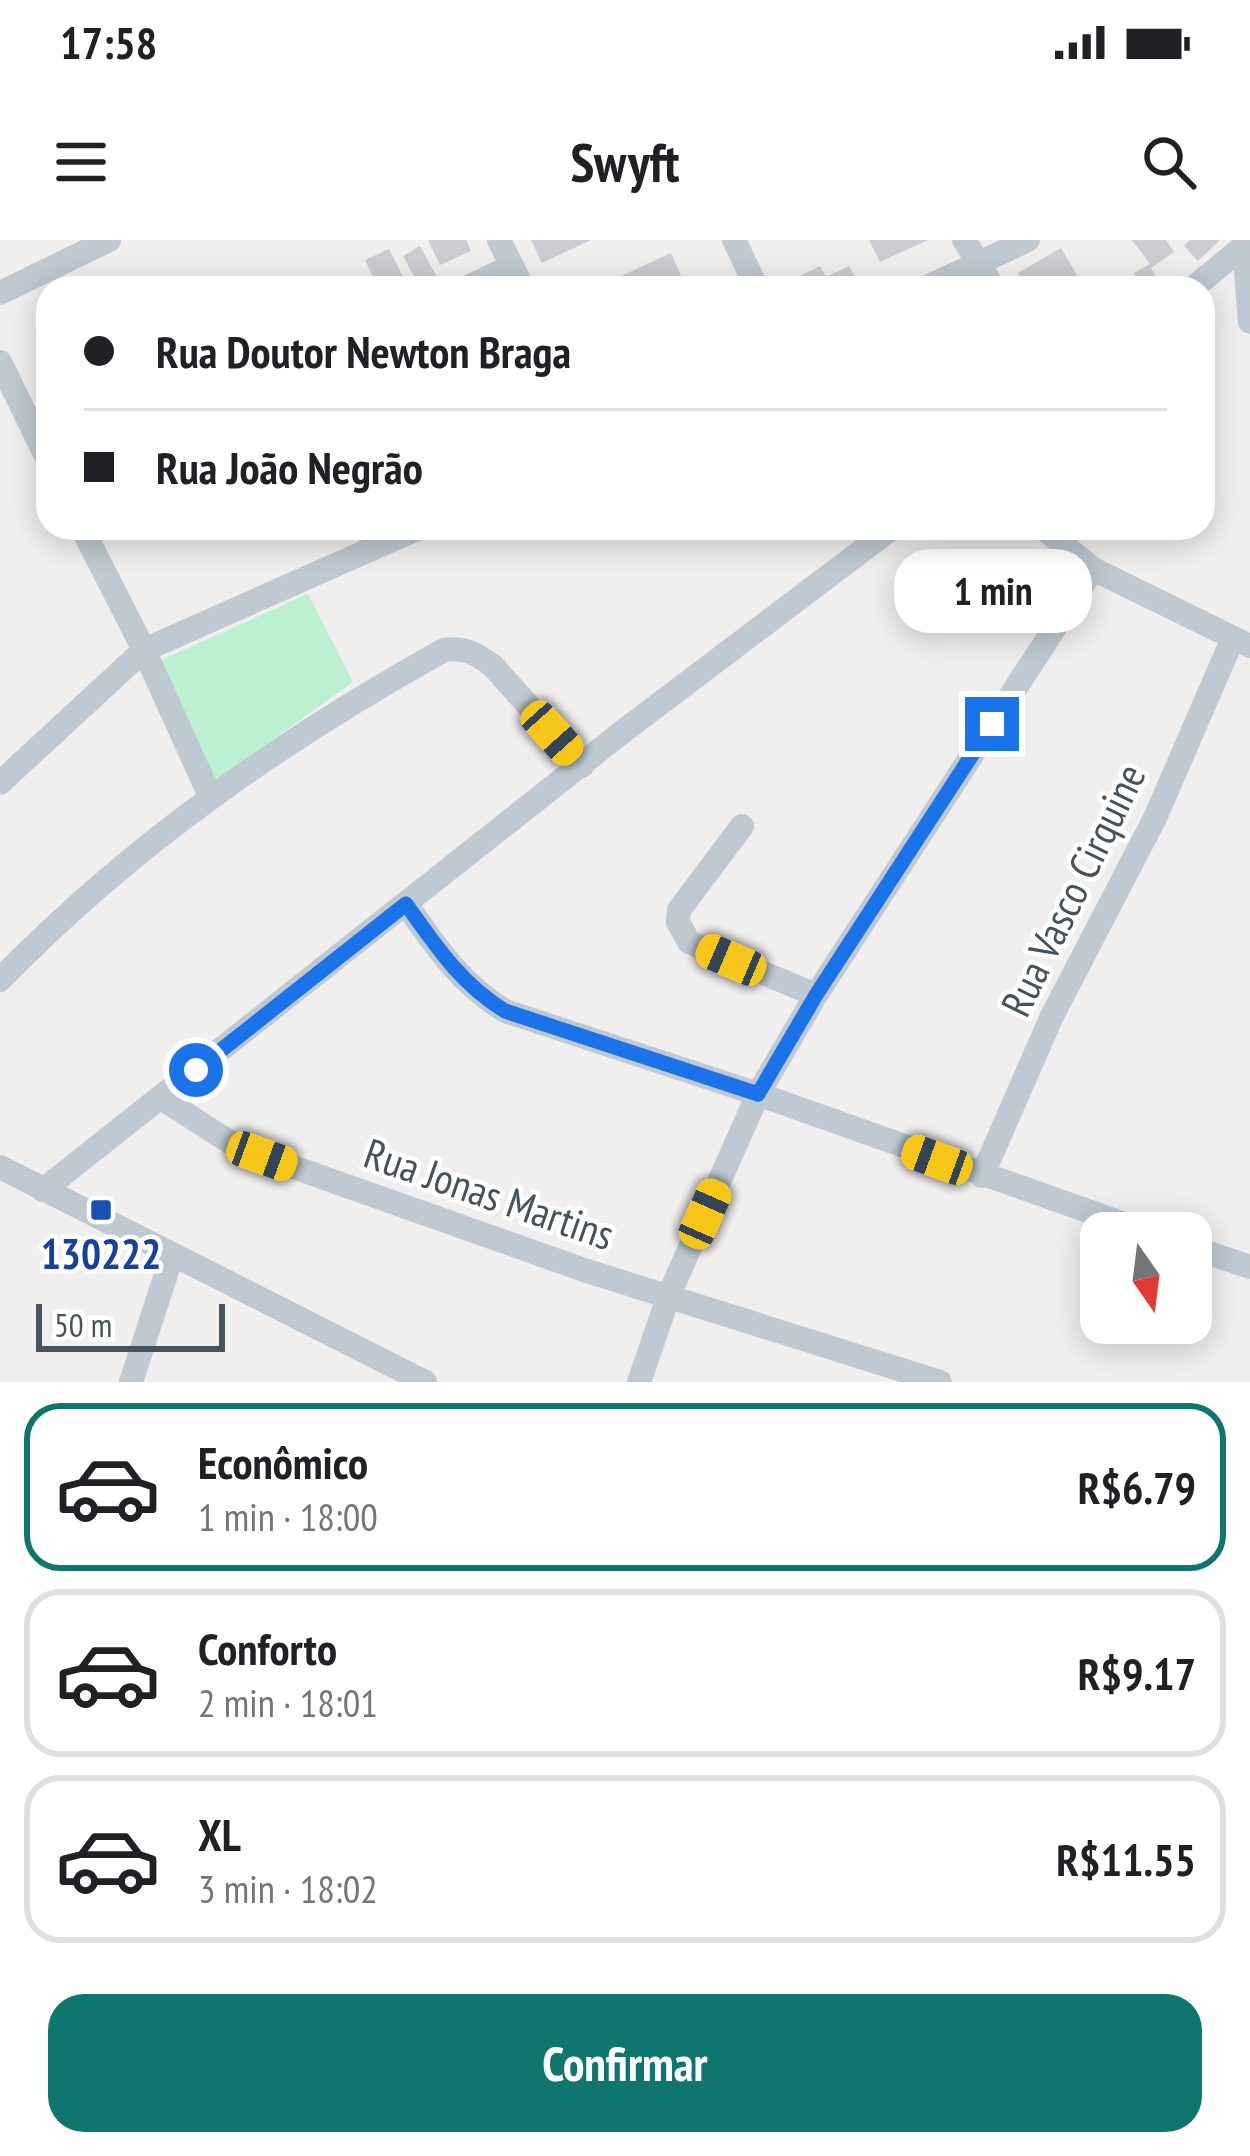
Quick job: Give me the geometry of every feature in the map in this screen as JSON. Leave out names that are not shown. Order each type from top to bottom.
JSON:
[{"type":"street","points":[[0,293],[109,240]]},
{"type":"street","points":[[499,240],[517,276]]},
{"type":"street","points":[[734,240],[751,276]]},
{"type":"street","points":[[964,240],[987,276]]},
{"type":"street","points":[[951,276],[1028,240]]},
{"type":"street","points":[[1207,276],[1247,243]]},
{"type":"street","points":[[1247,243],[1250,322]]},
{"type":"street","points":[[0,362],[36,436]]},
{"type":"street","points":[[88,540],[210,796]]},
{"type":"street","points":[[0,783],[144,650],[392,540]]},
{"type":"street","points":[[43,1190],[876,540]]},
{"type":"street","points":[[1058,540],[1093,569],[1242,642]]},
{"type":"street","points":[[639,1382],[669,1294],[758,1094],[816,995],[1093,569]]},
{"type":"street","name":"Rua Vasco Cirquine","points":[[982,1176],[1052,1016],[1242,642]]},
{"type":"street","points":[[0,980],[37,942],[210,796],[334,712],[445,650],[476,653],[493,666],[582,766]]},
{"type":"street","points":[[742,826],[679,910],[681,934],[689,942],[816,995]]},
{"type":"street","points":[[406,904],[453,971],[505,1011],[758,1094],[1088,1212]]},
{"type":"street","name":"Rua Jonas Martins","points":[[161,1098],[228,1141],[262,1156],[584,1270],[940,1382]]},
{"type":"street","points":[[0,1167],[425,1382]]},
{"type":"street","points":[[1212,1254],[1250,1267]]},
{"type":"street","points":[[130,1382],[172,1256]]},
{"type":"green space","points":[[308,594],[353,682],[212,783],[157,662]]},
{"type":"building","points":[[428,240],[466,240],[471,251],[440,265]]},
{"type":"building","points":[[531,240],[591,240],[542,263]]},
{"type":"building","points":[[869,240],[928,240],[880,262]]},
{"type":"building","points":[[1132,240],[1166,240],[1174,252],[1151,268],[1155,276],[1136,276],[1150,264]]},
{"type":"building","points":[[1190,240],[1220,240],[1198,261],[1184,246]]},
{"type":"building","points":[[420,246],[436,276],[414,276],[403,256]]},
{"type":"building","points":[[1061,248],[1077,275],[1020,276]]},
{"type":"building","points":[[389,249],[402,276],[372,276],[365,260]]},
{"type":"building","points":[[671,253],[681,276],[621,276]]},
{"type":"building","points":[[820,266],[825,276],[800,276]]},
{"type":"building","points":[[849,266],[854,276],[828,276]]},
{"type":"place","name":"130222","points":[[101,1210]]},
{"type":"route","points":[[196,1070],[406,904],[453,971],[505,1011],[758,1094],[816,995],[992,724]]}]
